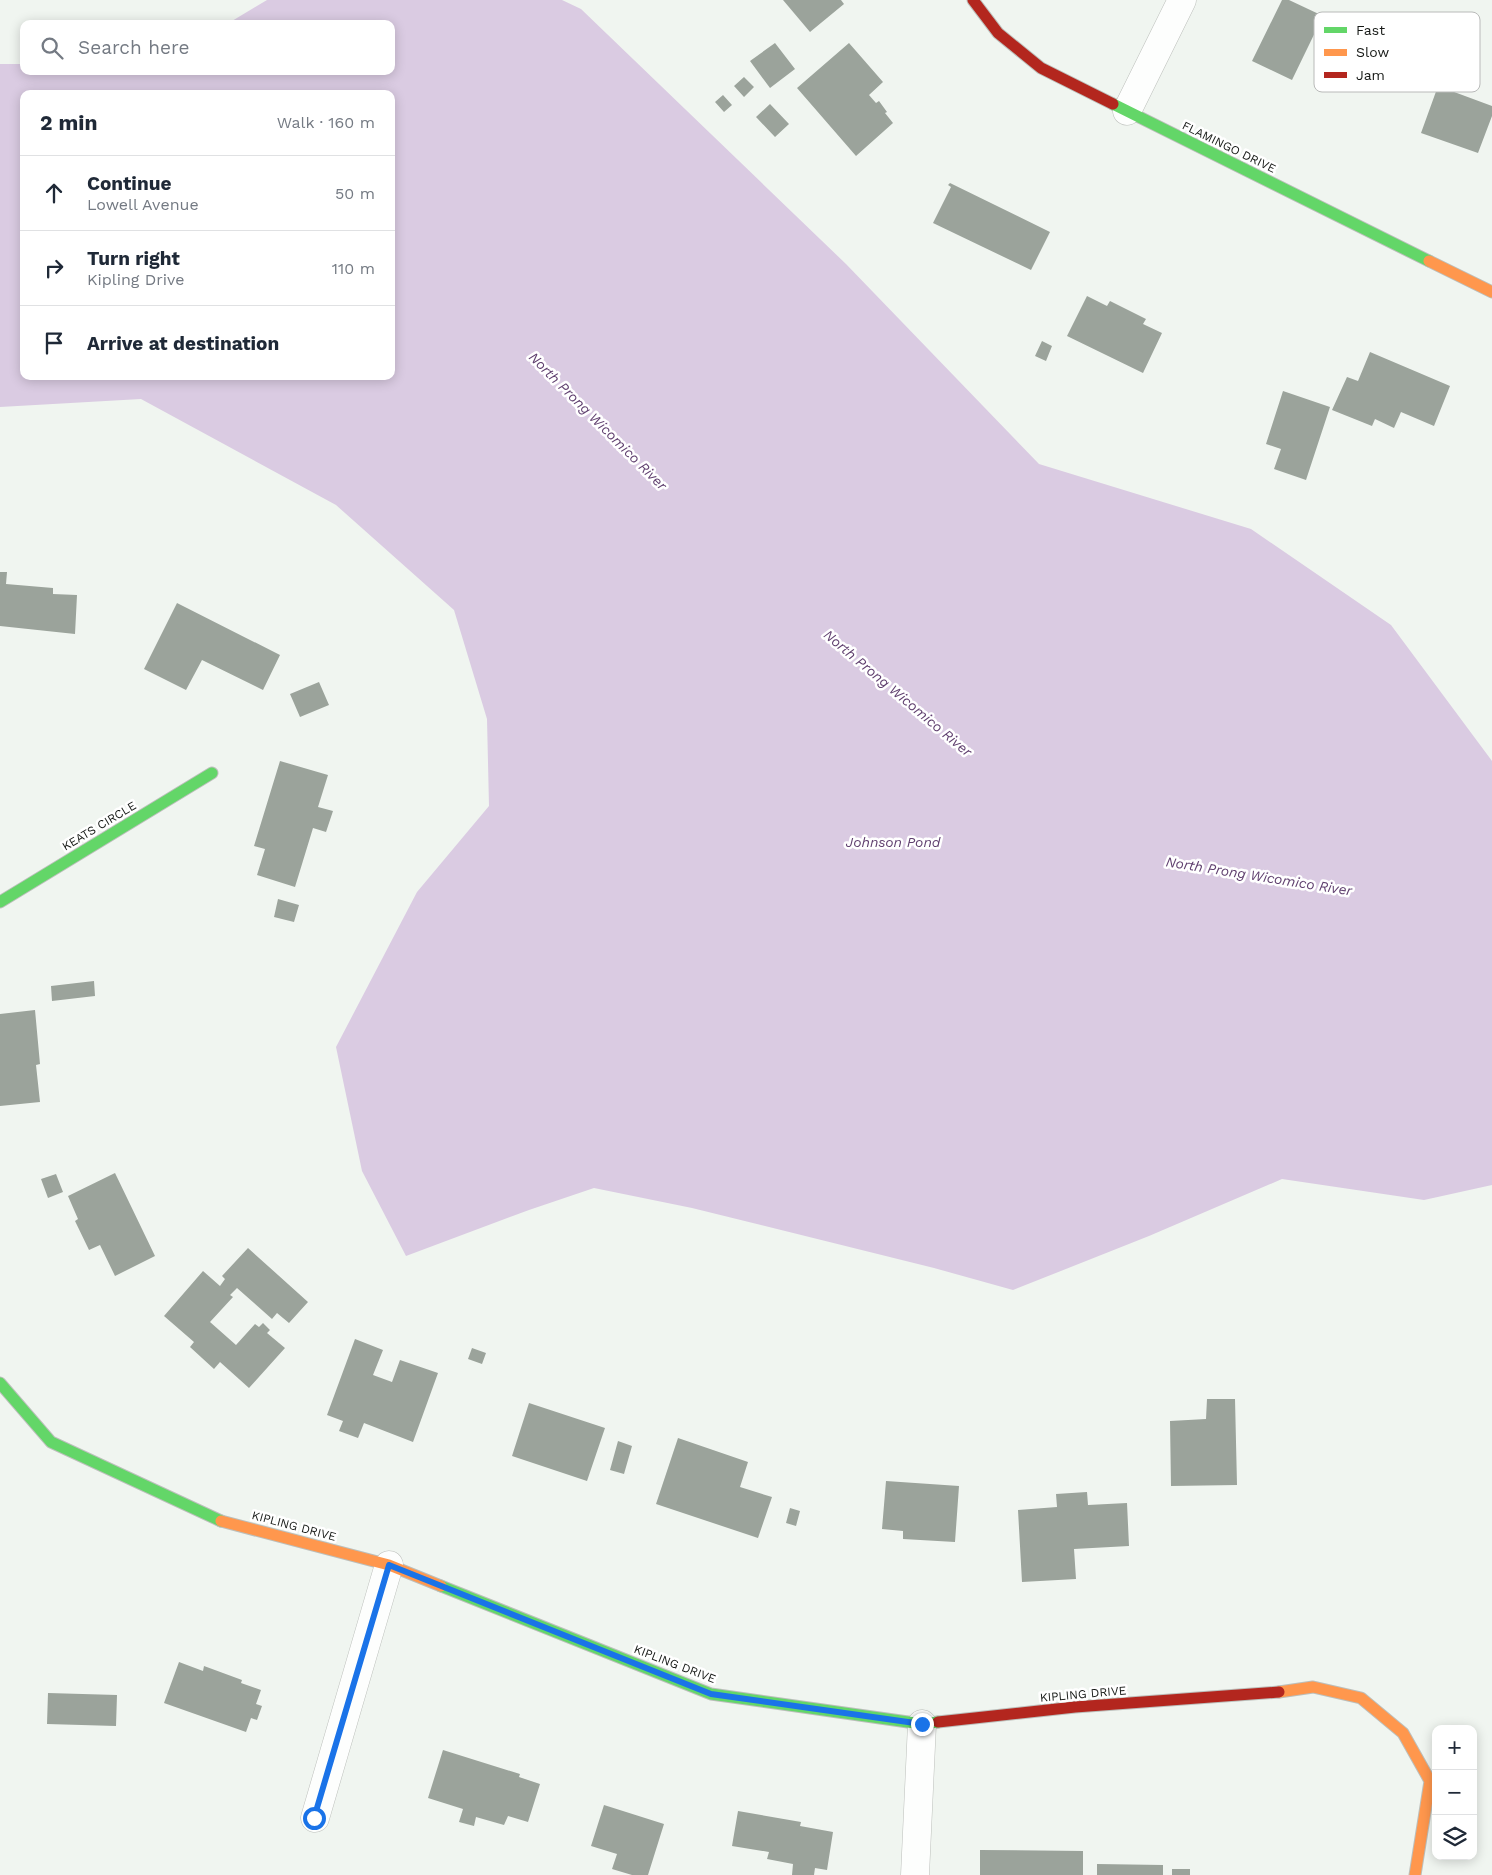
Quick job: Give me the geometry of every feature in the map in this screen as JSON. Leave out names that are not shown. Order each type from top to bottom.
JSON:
[{"type":"street","name":"FLAMINGO DRIVE","points":[[973,0],[998,33],[1041,68],[1492,292]]},
{"type":"street","points":[[1127,111],[1182,0]]},
{"type":"street","name":"KEATS CIRCLE","points":[[0,902],[212,773]]},
{"type":"street","name":"KIPLING DRIVE","points":[[0,1383],[51,1442],[219,1520],[389,1565],[711,1694],[922,1724],[1075,1707],[1274,1693],[1313,1687],[1361,1698],[1403,1733],[1430,1781],[1416,1875]]},
{"type":"street","points":[[314,1818],[389,1565]]},
{"type":"street","points":[[915,1875],[922,1724]]},
{"type":"water","name":"Johnson Pond","points":[[267,0],[562,0],[581,9],[846,264],[1039,464],[1251,529],[1391,625],[1492,761],[1492,1185],[1424,1200],[1282,1179],[1149,1236],[1013,1290],[934,1268],[692,1208],[594,1188],[406,1256],[362,1171],[336,1047],[417,892],[489,806],[487,719],[454,610],[336,505],[141,399],[0,407],[0,64],[20,64],[20,75],[395,75],[395,20],[234,20]]},
{"type":"building","points":[[783,0],[841,0],[844,4],[810,32]]},
{"type":"building","points":[[1282,0],[1289,0],[1314,12],[1314,35],[1292,80],[1252,61]]},
{"type":"building","points":[[775,43],[795,69],[770,88],[750,61]]},
{"type":"building","points":[[849,43],[883,82],[869,95],[876,103],[879,101],[893,123],[856,156],[797,88]]},
{"type":"building","points":[[744,77],[754,87],[744,97],[734,86]]},
{"type":"building","points":[[1436,92],[1454,92],[1492,106],[1492,116],[1478,153],[1421,133]]},
{"type":"building","points":[[723,95],[732,105],[724,112],[715,102]]},
{"type":"building","points":[[770,104],[789,124],[775,137],[756,117]]},
{"type":"building","points":[[950,183],[1050,232],[1031,270],[933,223],[951,187],[948,185]]},
{"type":"building","points":[[1087,296],[1107,306],[1110,301],[1146,319],[1143,324],[1162,333],[1143,373],[1067,336]]},
{"type":"building","points":[[1042,341],[1052,346],[1046,361],[1035,356]]},
{"type":"building","points":[[1370,352],[1450,386],[1434,426],[1401,412],[1394,428],[1375,419],[1372,426],[1332,410],[1347,377],[1358,381]]},
{"type":"building","points":[[1283,391],[1330,407],[1306,480],[1274,469],[1281,449],[1266,444]]},
{"type":"building","points":[[0,572],[7,572],[6,584],[53,588],[53,594],[77,595],[75,634],[0,626]]},
{"type":"building","points":[[177,603],[280,655],[263,690],[202,660],[186,690],[144,669]]},
{"type":"building","points":[[319,682],[329,705],[300,717],[290,694]]},
{"type":"building","points":[[280,761],[328,775],[318,807],[333,811],[326,832],[313,828],[295,887],[257,875],[265,849],[254,846]]},
{"type":"building","points":[[278,899],[299,905],[294,922],[274,917]]},
{"type":"building","points":[[94,981],[95,996],[52,1001],[51,986]]},
{"type":"building","points":[[35,1010],[40,1064],[36,1065],[40,1102],[0,1106],[0,1014]]},
{"type":"building","points":[[115,1173],[155,1256],[115,1276],[100,1245],[89,1250],[75,1221],[78,1219],[68,1196]]},
{"type":"building","points":[[56,1174],[63,1192],[48,1198],[41,1179]]},
{"type":"building","points":[[248,1248],[308,1302],[289,1323],[277,1313],[272,1319],[237,1288],[230,1295],[233,1297],[210,1322],[236,1345],[255,1324],[259,1327],[263,1323],[270,1330],[267,1333],[285,1348],[249,1388],[220,1362],[214,1369],[190,1347],[194,1342],[164,1316],[203,1271],[220,1286],[225,1279],[222,1276]]},
{"type":"building","points":[[355,1339],[383,1350],[373,1375],[392,1382],[400,1360],[438,1373],[413,1442],[364,1423],[358,1438],[339,1431],[343,1421],[327,1415]]},
{"type":"building","points":[[472,1348],[486,1353],[482,1364],[468,1359]]},
{"type":"building","points":[[1207,1399],[1235,1399],[1237,1485],[1171,1486],[1170,1421],[1206,1419]]},
{"type":"building","points":[[529,1403],[605,1428],[587,1481],[512,1456]]},
{"type":"building","points":[[678,1438],[748,1462],[740,1487],[772,1497],[758,1538],[656,1504]]},
{"type":"building","points":[[618,1441],[632,1446],[624,1474],[610,1470]]},
{"type":"building","points":[[886,1481],[959,1486],[955,1542],[903,1539],[903,1531],[882,1529]]},
{"type":"building","points":[[1087,1492],[1088,1505],[1127,1503],[1129,1546],[1074,1549],[1076,1579],[1022,1582],[1018,1510],[1057,1507],[1056,1494]]},
{"type":"building","points":[[790,1508],[800,1511],[796,1526],[786,1523]]},
{"type":"building","points":[[179,1662],[203,1671],[204,1666],[242,1680],[241,1683],[261,1690],[256,1704],[262,1706],[257,1720],[251,1718],[246,1732],[164,1703]]},
{"type":"building","points":[[48,1693],[117,1695],[116,1726],[47,1724]]},
{"type":"building","points":[[443,1750],[520,1774],[519,1777],[540,1784],[528,1822],[508,1816],[504,1825],[476,1817],[474,1826],[459,1822],[463,1809],[428,1798]]},
{"type":"building","points":[[604,1805],[664,1824],[648,1875],[632,1875],[612,1869],[617,1854],[591,1846]]},
{"type":"building","points":[[738,1811],[801,1822],[800,1826],[833,1832],[827,1870],[815,1868],[814,1875],[792,1875],[793,1864],[767,1859],[769,1852],[732,1846]]},
{"type":"building","points":[[980,1850],[1083,1851],[1083,1875],[980,1875]]},
{"type":"building","points":[[1097,1864],[1163,1865],[1163,1875],[1097,1875]]},
{"type":"building","points":[[1172,1869],[1190,1869],[1190,1875],[1172,1875]]},
{"type":"traffic: fast","points":[[1113,104],[1429,261]]},
{"type":"traffic: fast","points":[[0,902],[212,773]]},
{"type":"traffic: fast","points":[[0,1383],[51,1442],[221,1521]]},
{"type":"traffic: fast","points":[[441,1586],[711,1694],[922,1724],[938,1722]]},
{"type":"traffic: slow","points":[[1429,261],[1492,292]]},
{"type":"traffic: slow","points":[[221,1521],[389,1565],[441,1586]]},
{"type":"traffic: slow","points":[[1279,1692],[1313,1687],[1361,1698],[1403,1733],[1430,1781],[1415,1875]]},
{"type":"traffic: jam","points":[[973,0],[998,33],[1041,68],[1113,104]]},
{"type":"traffic: jam","points":[[938,1722],[1075,1707],[1279,1692]]},
{"type":"route","points":[[314,1818],[389,1565],[711,1694],[922,1724]]},
{"type":"water label","name":"North Prong Wicomico River","points":[[598,421]]},
{"type":"water label","name":"North Prong Wicomico River","points":[[898,693]]},
{"type":"water label","name":"North Prong Wicomico River","points":[[1259,876]]}]
